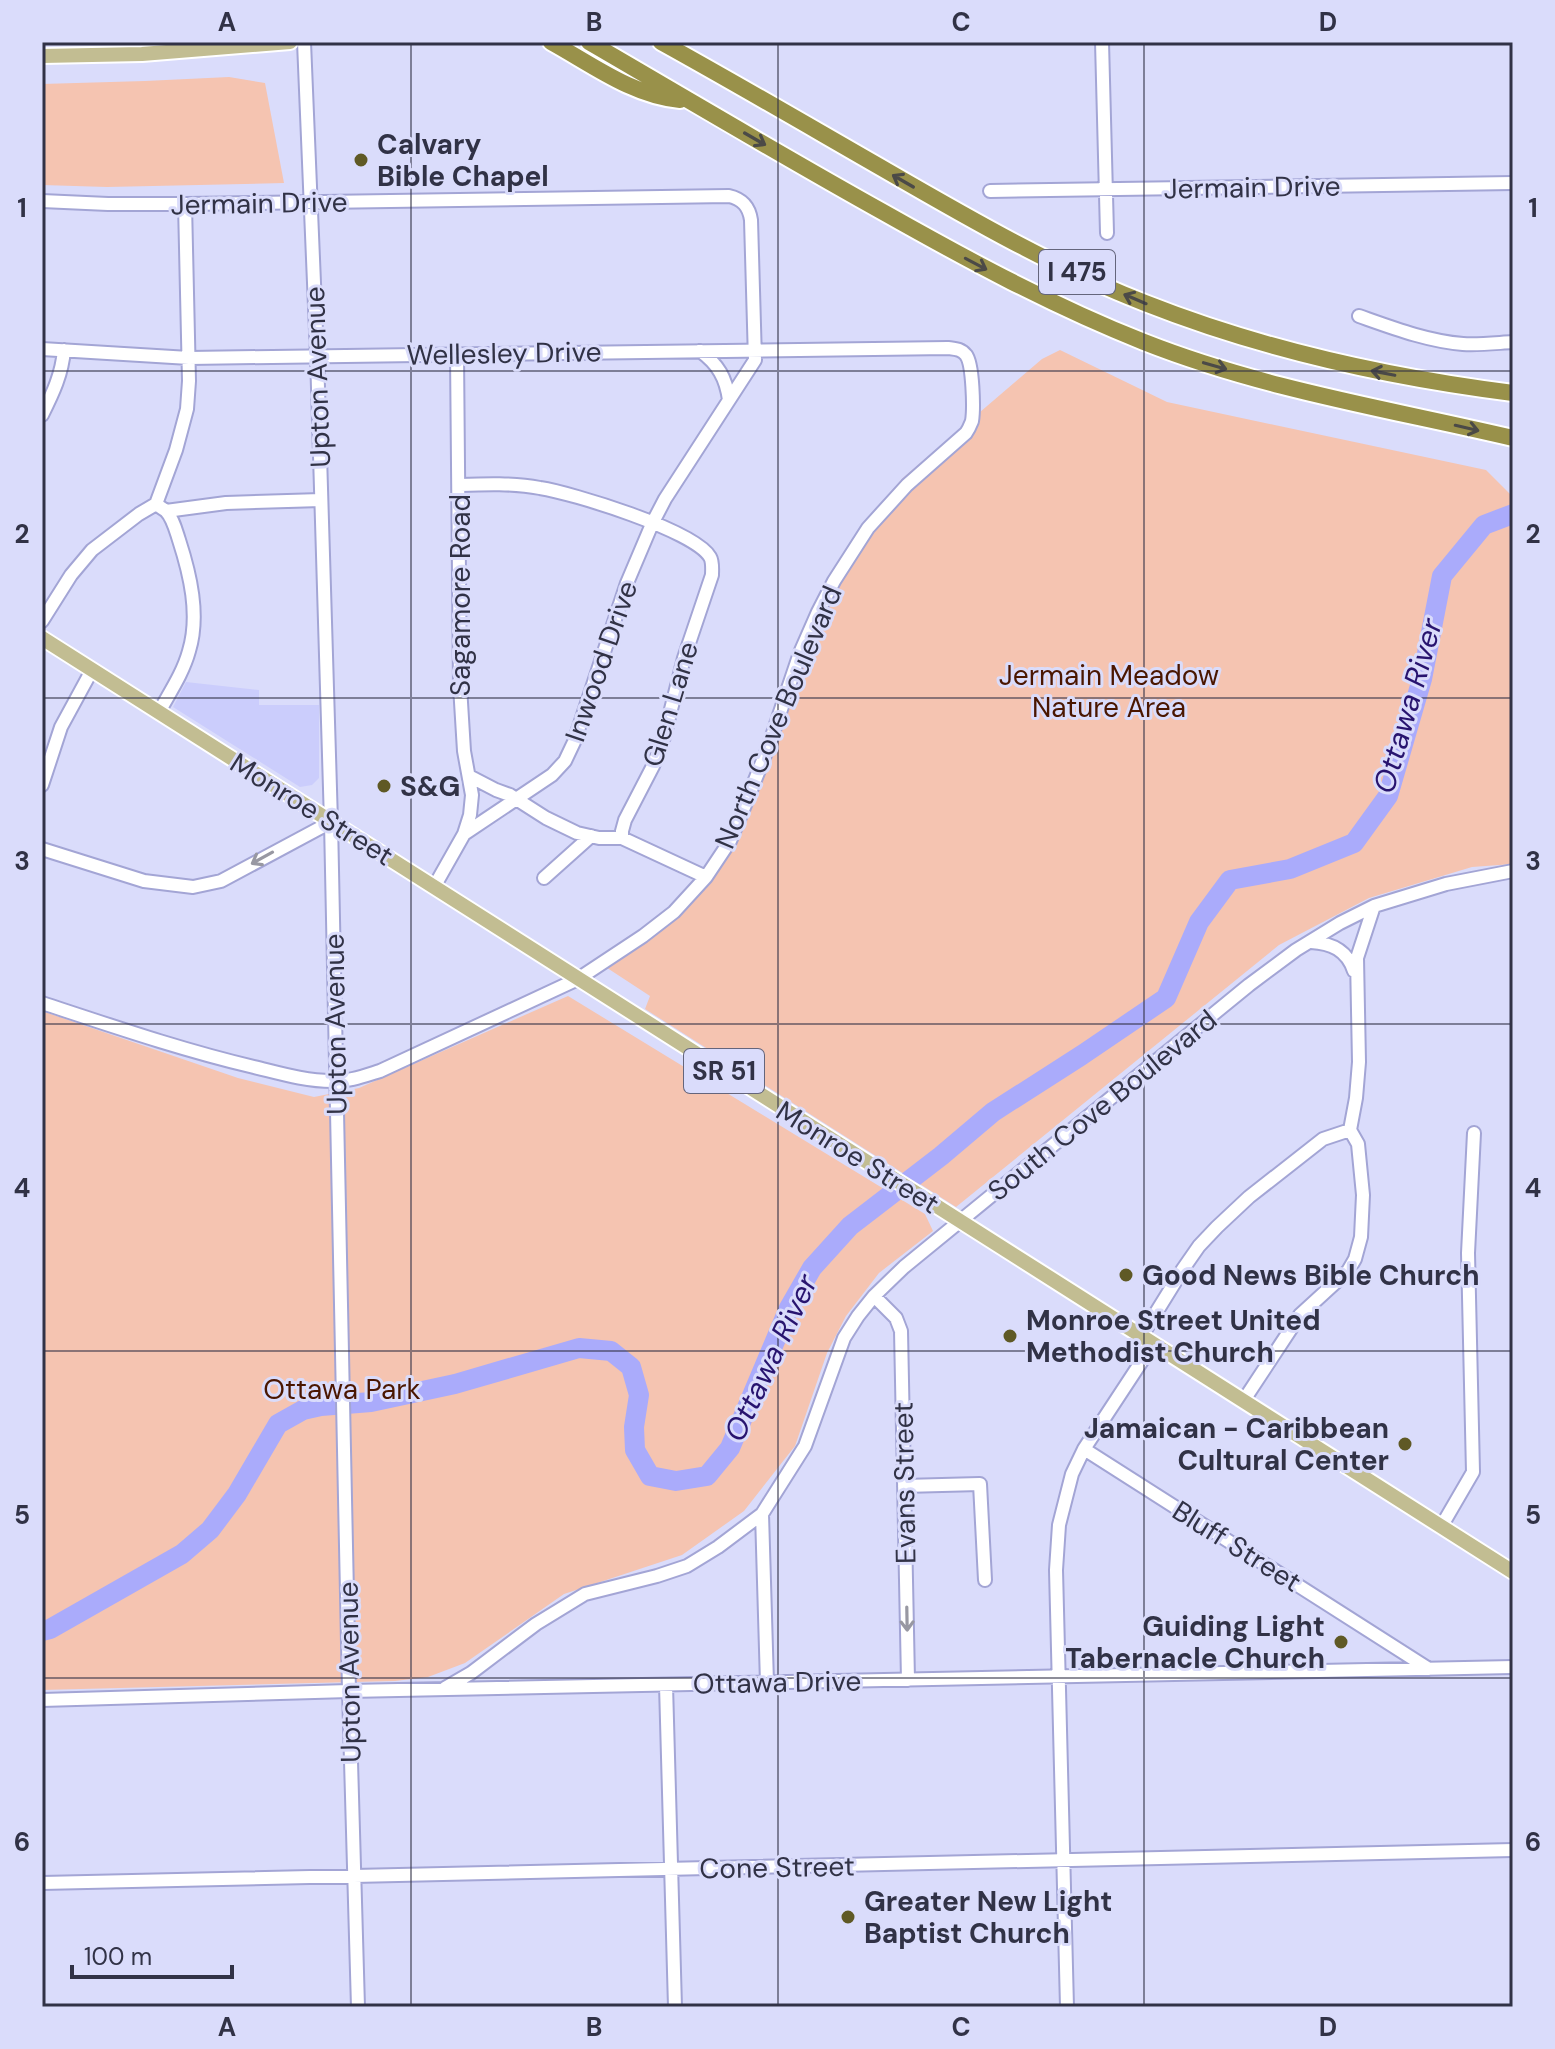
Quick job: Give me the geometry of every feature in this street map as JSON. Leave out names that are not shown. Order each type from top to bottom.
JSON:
[{"type":"highway","points":[[551,42],[614,77],[659,96],[688,100]]},
{"type":"highway","name":"I 475","points":[[589,42],[980,266],[1043,298],[1133,337],[1200,361],[1320,396],[1513,438]]},
{"type":"highway","name":"I 475","points":[[661,42],[955,211],[1143,303],[1307,356],[1460,386],[1513,390]]},
{"type":"main road","points":[[204,50],[219,42]]},
{"type":"main road","points":[[42,56],[142,54],[290,42]]},
{"type":"main road","name":"Monroe Street","points":[[42,638],[1513,1572]]},
{"type":"street","name":"Upton Avenue","points":[[304,42],[331,822],[358,2007]]},
{"type":"street","points":[[1102,42],[1107,233]]},
{"type":"street","name":"Jermain Drive","points":[[990,191],[1513,183]]},
{"type":"street","name":"Jermain Drive","points":[[42,201],[185,204],[729,196],[747,206],[751,220]]},
{"type":"street","points":[[159,712],[180,674],[190,650],[193,631],[190,582],[175,528],[161,507],[187,409],[189,358],[185,204]]},
{"type":"street","name":"Inwood Drive","points":[[434,887],[464,834],[552,775],[565,761],[627,583],[652,524],[755,360],[751,220]]},
{"type":"street","points":[[1359,316],[1430,339],[1465,344],[1513,342]]},
{"type":"street","name":"Wellesley Drive","points":[[42,349],[189,358],[948,348],[965,354]]},
{"type":"street","points":[[42,415],[62,369],[64,350]]},
{"type":"street","points":[[700,351],[714,361],[720,371],[729,400]]},
{"type":"street","name":"Sagamore Road","points":[[457,353],[460,686],[464,751],[472,795],[464,834]]},
{"type":"street","name":"North Cove Boulevard","points":[[42,1003],[199,1054],[288,1075],[335,1081],[380,1071],[578,979],[643,936],[674,912],[706,877],[730,841],[769,745],[800,653],[834,581],[868,528],[907,485],[966,433],[971,424],[970,363],[965,354]]},
{"type":"street","points":[[459,485],[539,487],[613,507],[652,524]]},
{"type":"street","points":[[42,621],[71,575],[92,550],[139,514],[161,507],[321,500]]},
{"type":"street","name":"Glen Lane","points":[[622,838],[625,820],[664,737],[684,658],[713,566],[702,549],[652,524]]},
{"type":"street","points":[[42,785],[61,727],[92,670]]},
{"type":"street","points":[[469,776],[577,833],[622,838],[706,877]]},
{"type":"street","points":[[42,849],[144,881],[193,887],[221,881],[331,822]]},
{"type":"street","points":[[544,878],[591,836]]},
{"type":"street","name":"South Cove Boulevard","points":[[442,1689],[471,1673],[536,1624],[585,1594],[687,1566],[762,1514],[805,1446],[844,1338],[874,1296],[953,1217],[1249,985],[1296,950],[1374,906],[1446,884],[1513,871]]},
{"type":"street","points":[[1244,1400],[1300,1315],[1348,1271],[1361,1237],[1363,1195],[1358,1144],[1350,1130],[1359,1062],[1356,977],[1357,958],[1374,906]]},
{"type":"street","points":[[1311,942],[1335,946],[1344,953],[1356,977]]},
{"type":"street","points":[[1067,2007],[1056,1570],[1059,1525],[1072,1474],[1147,1341],[1183,1269],[1199,1246],[1249,1197],[1323,1139],[1350,1130]]},
{"type":"street","points":[[1441,1527],[1473,1472],[1468,1253],[1474,1133]]},
{"type":"street","name":"Evans Street","points":[[874,1296],[896,1318],[901,1331],[908,1680]]},
{"type":"street","name":"Bluff Street","points":[[1084,1449],[1429,1669]]},
{"type":"street","points":[[904,1486],[980,1484],[985,1580]]},
{"type":"street","points":[[762,1514],[767,1683]]},
{"type":"street","name":"Ottawa Drive","points":[[42,1700],[1513,1667]]},
{"type":"street","points":[[666,1685],[675,2007]]},
{"type":"street","name":"Cone Street","points":[[42,1883],[1513,1850]]},
{"type":"shaded area","points":[[186,682],[259,690],[259,705],[319,705],[319,778],[312,785],[300,787],[173,707]]},
{"type":"green space","points":[[229,77],[265,83],[284,183],[107,187],[42,185],[42,84]]},
{"type":"green space","name":"Jermain Meadow Nature Area","points":[[1060,350],[1167,402],[1486,470],[1513,497],[1513,864],[1472,867],[1369,898],[1279,945],[956,1207],[645,1009],[650,996],[595,960],[670,907],[701,873],[724,838],[812,609],[828,577],[863,524],[903,478],[1042,359]]},
{"type":"green space","name":"Ottawa Park","points":[[568,996],[925,1214],[933,1231],[879,1273],[846,1316],[827,1353],[795,1446],[744,1511],[682,1555],[564,1594],[465,1663],[428,1677],[395,1681],[42,1690],[42,1011],[238,1078],[314,1097],[359,1088]]},
{"type":"waterway","name":"Ottawa River","points":[[42,1631],[182,1554],[210,1530],[237,1494],[278,1424],[303,1410],[371,1402],[455,1384],[579,1348],[611,1351],[631,1367],[639,1395],[634,1427],[635,1450],[650,1476],[676,1481],[707,1476],[730,1448],[789,1308],[812,1268],[850,1226],[993,1112],[1166,998],[1199,922],[1230,880],[1290,869],[1354,843],[1388,796],[1422,679],[1442,576],[1484,525],[1513,514]]},
{"type":"place","name":"Calvary Bible Chapel","points":[[361,160]]},
{"type":"place","name":"S&G","points":[[384,786]]},
{"type":"place","name":"Good News Bible Church","points":[[1126,1275]]},
{"type":"place","name":"Monroe Street United Methodist Church","points":[[1010,1336]]},
{"type":"place","name":"Jamaican - Caribbean Cultural Center","points":[[1405,1444]]},
{"type":"place","name":"Guiding Light Tabernacle Church","points":[[1341,1642]]},
{"type":"place","name":"Greater New Light Baptist Church","points":[[848,1917]]}]
